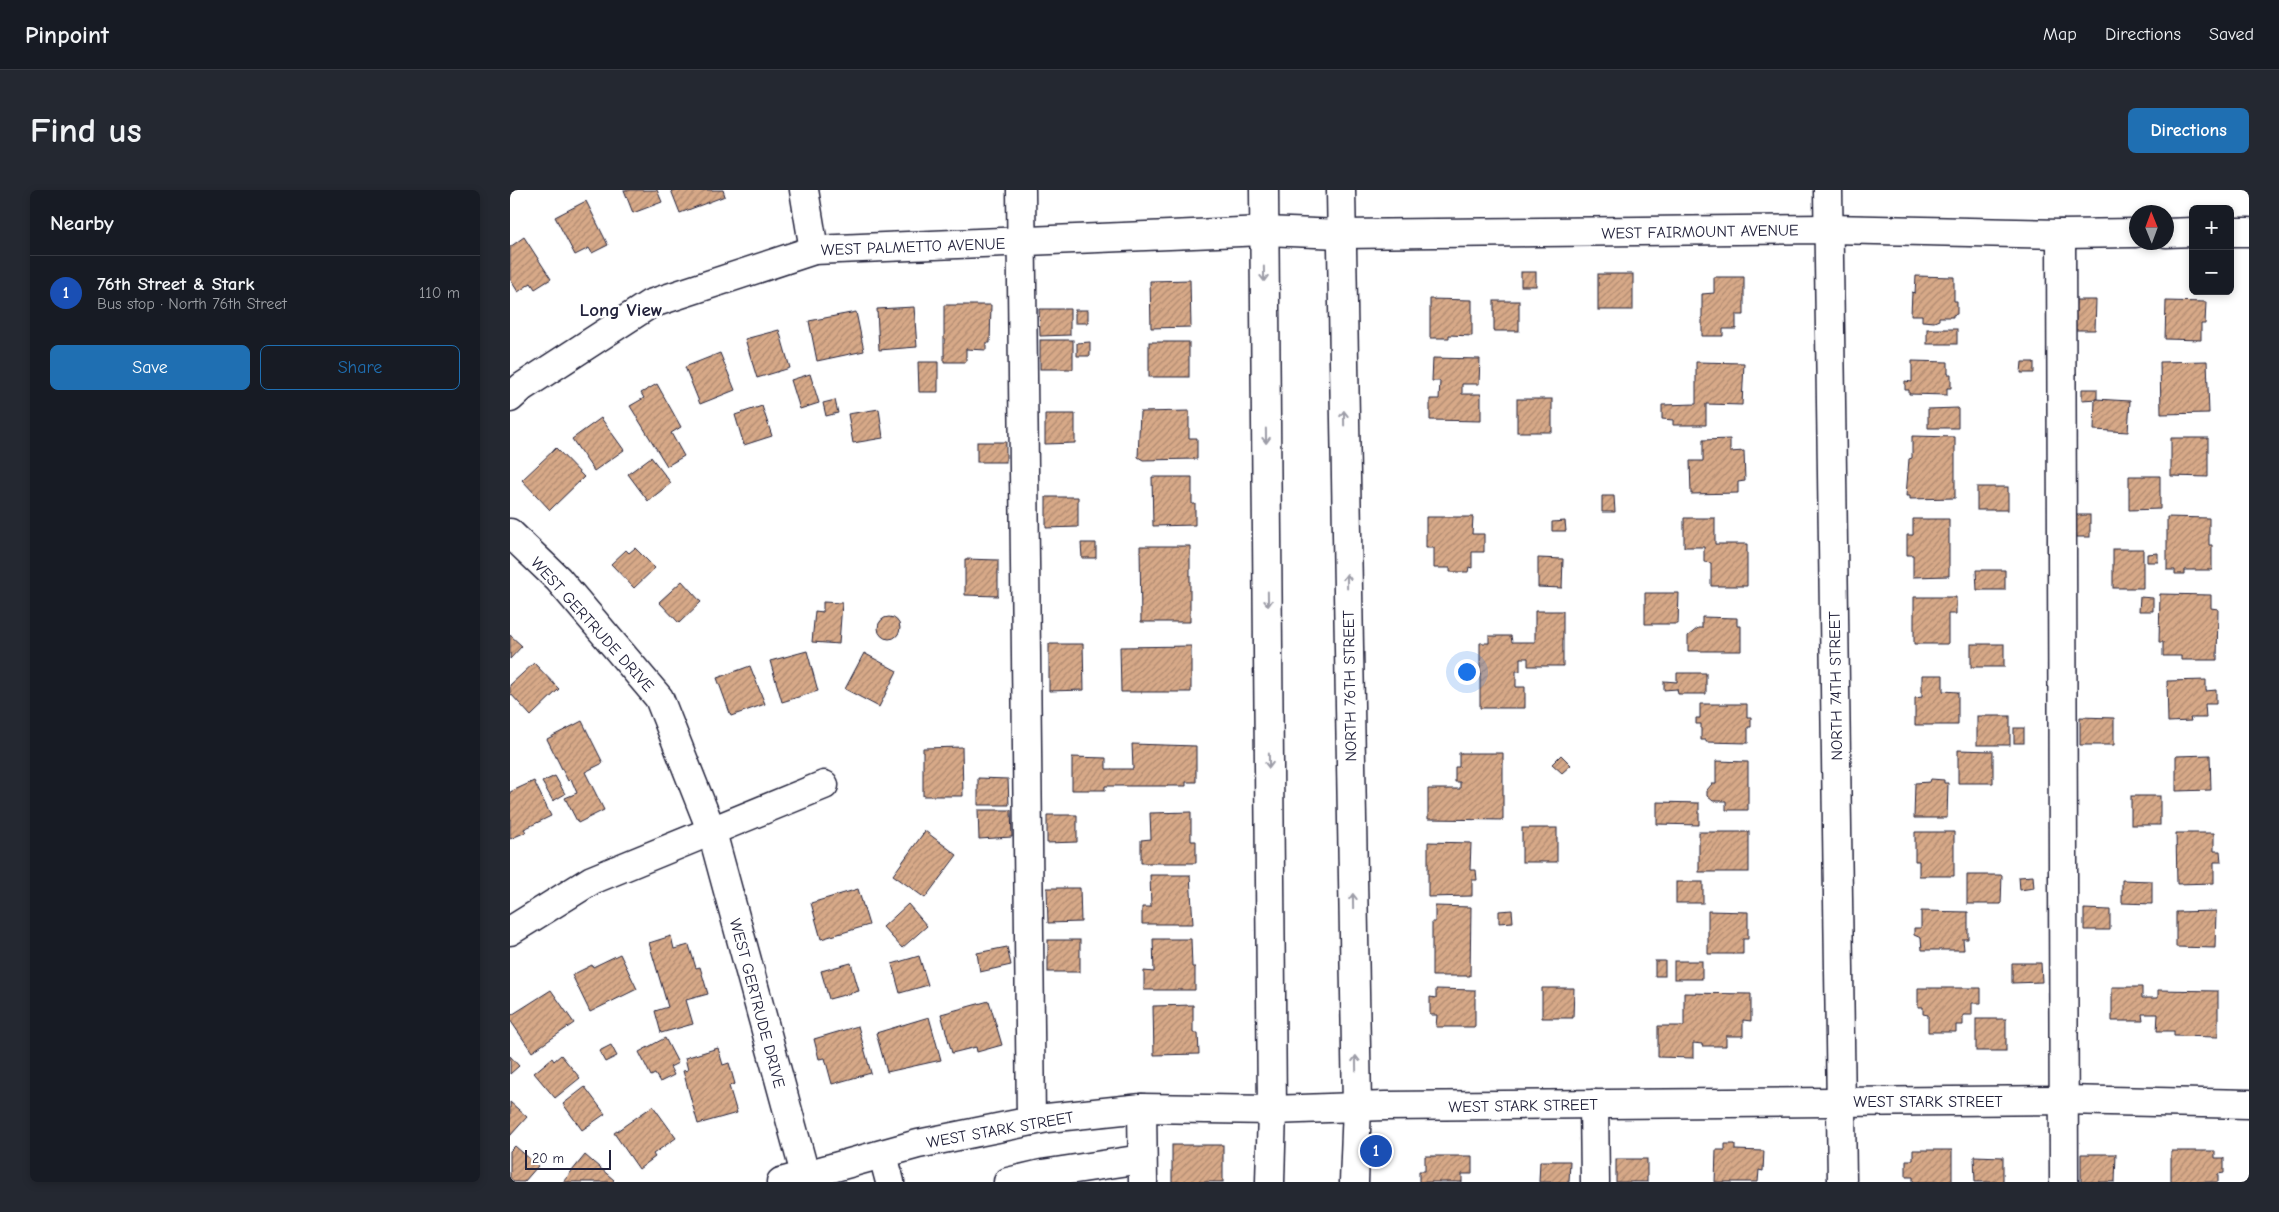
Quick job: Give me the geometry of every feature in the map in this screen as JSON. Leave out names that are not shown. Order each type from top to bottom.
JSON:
[{"type":"street","points":[[804,190],[814,250]]},
{"type":"street","points":[[1021,190],[1031,1121]]},
{"type":"street","points":[[1264,190],[1272,1110],[1270,1182]]},
{"type":"street","name":"NORTH 76TH STREET","points":[[1341,190],[1357,1106],[1354,1182]]},
{"type":"street","name":"NORTH 74TH STREET","points":[[1828,190],[1842,1182]]},
{"type":"street","name":"WEST FAIRMOUNT AVENUE","points":[[1264,231],[1341,234],[1829,229],[2061,234],[2129,233]]},
{"type":"street","name":"WEST PALMETTO AVENUE","points":[[510,398],[522,387],[650,304],[814,250],[1264,231]]},
{"type":"street","points":[[2174,232],[2189,232]]},
{"type":"street","points":[[2234,232],[2249,232]]},
{"type":"street","points":[[2061,234],[2064,1182]]},
{"type":"street","name":"WEST GERTRUDE DRIVE","points":[[510,533],[558,579],[659,698],[712,832],[793,1178]]},
{"type":"street","points":[[510,931],[592,880],[824,785]]},
{"type":"street","name":"WEST STARK STREET","points":[[793,1178],[918,1144],[1031,1121],[1142,1108],[1272,1110],[1357,1106],[2063,1100],[2249,1104]]},
{"type":"street","points":[[1594,1104],[1595,1182]]},
{"type":"street","points":[[1008,1182],[1042,1174],[1142,1170],[1142,1108]]},
{"type":"street","points":[[883,1155],[890,1182]]},
{"type":"building","points":[[624,190],[657,190],[662,202],[633,213]]},
{"type":"building","points":[[671,190],[723,190],[725,196],[680,213]]},
{"type":"building","points":[[586,201],[608,245],[592,253],[589,248],[575,255],[555,217]]},
{"type":"building","points":[[524,237],[551,279],[535,289],[531,283],[518,292],[510,279],[510,247]]},
{"type":"building","points":[[1521,272],[1536,272],[1536,286],[1521,286]]},
{"type":"building","points":[[1598,274],[1633,274],[1633,310],[1598,310]]},
{"type":"building","points":[[1916,276],[1954,277],[1954,301],[1957,301],[1957,314],[1953,315],[1953,317],[1939,317],[1939,320],[1934,322],[1922,321],[1922,315],[1911,315],[1912,292],[1915,293]]},
{"type":"building","points":[[1714,277],[1744,277],[1744,315],[1736,315],[1736,329],[1723,329],[1723,336],[1702,336],[1702,294],[1714,293]]},
{"type":"building","points":[[1190,280],[1191,327],[1151,328],[1150,281]]},
{"type":"building","points":[[1430,299],[1472,300],[1472,336],[1449,335],[1449,338],[1430,338]]},
{"type":"building","points":[[2073,300],[2096,300],[2095,330],[2073,330]]},
{"type":"building","points":[[1494,301],[1519,301],[1519,331],[1494,331]]},
{"type":"building","points":[[2166,301],[2206,302],[2205,324],[2201,324],[2201,340],[2165,339]]},
{"type":"building","points":[[944,305],[991,305],[990,343],[986,343],[986,350],[966,349],[966,362],[944,362]]},
{"type":"building","points":[[914,307],[917,347],[879,350],[877,309]]},
{"type":"building","points":[[1039,309],[1070,309],[1070,335],[1040,336]]},
{"type":"building","points":[[1075,310],[1088,310],[1088,323],[1075,323]]},
{"type":"building","points":[[856,312],[864,351],[817,361],[809,321]]},
{"type":"building","points":[[1927,329],[1957,329],[1957,344],[1927,344]]},
{"type":"building","points":[[779,330],[790,368],[757,378],[745,339]]},
{"type":"building","points":[[1040,340],[1073,340],[1073,369],[1040,369]]},
{"type":"building","points":[[1090,342],[1090,356],[1077,356],[1077,343]]},
{"type":"building","points":[[1149,342],[1189,342],[1189,377],[1149,377]]},
{"type":"building","points":[[720,353],[735,390],[700,404],[685,367]]},
{"type":"building","points":[[1433,358],[1480,359],[1479,384],[1462,384],[1462,394],[1481,394],[1481,421],[1430,420],[1430,399],[1439,399],[1440,381],[1432,381]]},
{"type":"building","points":[[1912,361],[1948,362],[1948,374],[1951,374],[1951,388],[1947,388],[1947,395],[1909,394],[1909,390],[1905,390],[1905,381],[1912,382]]},
{"type":"building","points":[[2207,361],[2209,413],[2161,414],[2160,362]]},
{"type":"building","points":[[918,362],[938,362],[938,392],[919,392]]},
{"type":"building","points":[[1696,362],[1744,363],[1742,405],[1706,404],[1706,425],[1673,425],[1673,420],[1662,419],[1662,405],[1696,404]]},
{"type":"building","points":[[2022,362],[2034,362],[2034,373],[2021,373]]},
{"type":"building","points":[[810,374],[819,403],[800,409],[791,380]]},
{"type":"building","points":[[657,384],[681,427],[671,433],[684,456],[667,466],[630,406],[644,398],[641,393]]},
{"type":"building","points":[[2082,389],[2097,389],[2097,399],[2082,400]]},
{"type":"building","points":[[1517,399],[1552,399],[1552,432],[1517,432]]},
{"type":"building","points":[[2095,399],[2130,401],[2128,432],[2094,430]]},
{"type":"building","points":[[835,400],[838,413],[826,416],[823,403]]},
{"type":"building","points":[[762,406],[772,436],[744,445],[735,415]]},
{"type":"building","points":[[1958,408],[1958,428],[1928,428],[1928,409]]},
{"type":"building","points":[[879,409],[883,438],[853,443],[848,414]]},
{"type":"building","points":[[1189,411],[1189,438],[1197,438],[1197,459],[1143,460],[1138,457],[1140,412]]},
{"type":"building","points":[[1045,414],[1075,414],[1075,443],[1045,444]]},
{"type":"building","points":[[601,418],[624,450],[594,471],[572,439]]},
{"type":"building","points":[[1912,436],[1955,437],[1955,498],[1910,499],[1910,496],[1906,496],[1909,459],[1912,458]]},
{"type":"building","points":[[2171,438],[2208,438],[2208,477],[2171,476]]},
{"type":"building","points":[[1730,439],[1730,452],[1744,451],[1745,481],[1738,482],[1738,493],[1691,494],[1690,461],[1703,461],[1703,440]]},
{"type":"building","points":[[977,442],[1006,442],[1006,462],[977,462]]},
{"type":"building","points":[[556,448],[584,477],[550,510],[522,480]]},
{"type":"building","points":[[651,457],[671,483],[648,501],[628,474]]},
{"type":"building","points":[[2129,476],[2160,476],[2160,509],[2129,510]]},
{"type":"building","points":[[1152,477],[1192,477],[1192,504],[1195,504],[1195,525],[1153,526]]},
{"type":"building","points":[[1977,487],[2008,487],[2008,510],[1977,510]]},
{"type":"building","points":[[1602,496],[1614,496],[1615,512],[1602,512]]},
{"type":"building","points":[[1046,497],[1078,497],[1078,527],[1046,528]]},
{"type":"building","points":[[2074,515],[2090,515],[2090,537],[2074,537]]},
{"type":"building","points":[[1426,517],[1473,517],[1472,534],[1484,534],[1484,552],[1472,552],[1472,568],[1469,567],[1468,572],[1450,572],[1450,568],[1434,568],[1434,548],[1426,548]]},
{"type":"building","points":[[2167,517],[2209,518],[2209,545],[2212,545],[2212,570],[2184,570],[2184,574],[2175,574],[2175,570],[2167,570]]},
{"type":"building","points":[[1684,518],[1715,518],[1715,544],[1747,544],[1747,586],[1711,586],[1711,563],[1704,562],[1704,547],[1684,547]]},
{"type":"building","points":[[1913,519],[1949,519],[1949,576],[1913,577],[1913,555],[1907,555],[1907,535],[1913,535]]},
{"type":"building","points":[[1565,521],[1566,531],[1552,531],[1552,522]]},
{"type":"building","points":[[1081,543],[1096,543],[1096,558],[1082,558]]},
{"type":"building","points":[[1140,546],[1190,546],[1190,622],[1141,622]]},
{"type":"building","points":[[635,548],[655,568],[634,588],[611,564],[626,550],[629,553]]},
{"type":"building","points":[[2113,549],[2143,549],[2143,588],[2113,588]]},
{"type":"building","points":[[2158,553],[2158,562],[2147,562],[2147,554]]},
{"type":"building","points":[[1538,558],[1563,559],[1562,588],[1538,587]]},
{"type":"building","points":[[965,559],[998,560],[998,596],[965,595]]},
{"type":"building","points":[[1976,570],[2005,570],[2005,590],[1977,590]]},
{"type":"building","points":[[682,581],[701,602],[679,623],[659,602]]},
{"type":"building","points":[[1645,593],[1679,593],[1678,624],[1645,624]]},
{"type":"building","points":[[2160,594],[2211,595],[2211,608],[2218,609],[2217,660],[2181,660],[2181,656],[2163,656],[2163,642],[2159,642]]},
{"type":"building","points":[[1914,597],[1956,597],[1956,614],[1948,614],[1948,644],[1914,644]]},
{"type":"building","points":[[2140,597],[2153,598],[2153,611],[2139,611]]},
{"type":"building","points":[[823,602],[842,603],[839,644],[812,642],[815,611],[823,612]]},
{"type":"building","points":[[1535,611],[1563,611],[1563,666],[1528,666],[1528,658],[1520,658],[1520,671],[1516,671],[1516,687],[1525,687],[1525,708],[1480,708],[1480,643],[1489,643],[1489,636],[1511,636],[1512,642],[1535,642]]},
{"type":"building","points":[[889,617],[897,620],[900,628],[897,636],[889,639],[881,636],[878,628],[881,620]]},
{"type":"building","points":[[1702,617],[1737,618],[1737,626],[1741,626],[1741,651],[1688,651],[1688,636],[1698,628],[1702,628]]},
{"type":"building","points":[[510,635],[522,646],[510,659]]},
{"type":"building","points":[[1049,644],[1083,644],[1084,690],[1049,691]]},
{"type":"building","points":[[1971,644],[2004,644],[2004,667],[1971,667]]},
{"type":"building","points":[[1191,646],[1191,692],[1121,692],[1120,647]]},
{"type":"building","points":[[807,651],[818,691],[782,702],[770,661]]},
{"type":"building","points":[[864,653],[897,671],[879,707],[845,689]]},
{"type":"building","points":[[534,663],[559,689],[531,716],[510,693],[510,685]]},
{"type":"building","points":[[750,666],[765,704],[731,716],[717,678]]},
{"type":"building","points":[[1677,673],[1706,673],[1706,694],[1678,694],[1677,689],[1664,690],[1664,681],[1677,682]]},
{"type":"building","points":[[1922,675],[1943,675],[1943,691],[1958,692],[1958,725],[1915,725],[1915,698],[1922,697]]},
{"type":"building","points":[[2206,680],[2206,691],[2216,690],[2216,704],[2205,704],[2206,718],[2190,718],[2191,721],[2168,722],[2167,681]]},
{"type":"building","points":[[1700,704],[1747,704],[1747,717],[1751,717],[1751,727],[1748,727],[1748,743],[1706,742],[1706,740],[1701,740],[1701,724],[1696,724],[1696,718],[1700,718]]},
{"type":"building","points":[[1977,716],[2010,716],[2010,745],[1977,745]]},
{"type":"building","points":[[2080,717],[2114,718],[2114,745],[2080,745]]},
{"type":"building","points":[[582,721],[603,763],[585,772],[604,810],[578,823],[565,798],[577,793],[571,779],[568,781],[547,739]]},
{"type":"building","points":[[2014,728],[2024,728],[2024,743],[2014,743]]},
{"type":"building","points":[[1132,744],[1196,746],[1196,782],[1186,782],[1186,786],[1105,786],[1105,790],[1072,790],[1072,757],[1106,758],[1106,769],[1133,769]]},
{"type":"building","points":[[962,747],[963,796],[923,796],[923,748]]},
{"type":"building","points":[[1958,750],[1993,751],[1993,783],[1958,783]]},
{"type":"building","points":[[1459,753],[1503,753],[1503,820],[1428,819],[1428,789],[1460,789],[1460,782],[1455,782],[1455,767],[1459,767]]},
{"type":"building","points":[[1561,755],[1571,765],[1562,773],[1552,764]]},
{"type":"building","points":[[2210,755],[2211,790],[2176,791],[2176,756]]},
{"type":"building","points":[[1716,761],[1748,762],[1748,810],[1726,810],[1726,801],[1713,801],[1707,796],[1707,790],[1712,784],[1716,784]]},
{"type":"building","points":[[555,776],[565,794],[553,801],[542,782]]},
{"type":"building","points":[[978,778],[1008,779],[1009,805],[978,805]]},
{"type":"building","points":[[1931,779],[1944,780],[1944,783],[1948,783],[1947,818],[1914,818],[1915,783],[1930,782]]},
{"type":"building","points":[[534,781],[551,816],[524,829],[526,832],[510,839],[510,792]]},
{"type":"building","points":[[2131,796],[2160,796],[2160,825],[2131,825]]},
{"type":"building","points":[[1657,802],[1699,803],[1699,825],[1657,824]]},
{"type":"building","points":[[978,810],[1011,810],[1012,837],[979,839]]},
{"type":"building","points":[[1191,812],[1191,841],[1196,841],[1196,863],[1141,863],[1141,840],[1151,839],[1150,813]]},
{"type":"building","points":[[1047,815],[1077,815],[1077,842],[1047,843]]},
{"type":"building","points":[[1522,828],[1557,828],[1557,862],[1522,862]]},
{"type":"building","points":[[925,831],[957,855],[925,898],[893,875]]},
{"type":"building","points":[[1699,832],[1749,832],[1749,872],[1699,872]]},
{"type":"building","points":[[1915,832],[1954,832],[1954,876],[1919,876],[1919,861],[1915,861]]},
{"type":"building","points":[[2176,833],[2214,833],[2214,851],[2220,851],[2221,862],[2214,862],[2214,883],[2177,884]]},
{"type":"building","points":[[1428,842],[1471,843],[1470,870],[1476,870],[1477,880],[1472,880],[1472,896],[1428,897]]},
{"type":"building","points":[[1150,875],[1190,875],[1193,924],[1142,924],[1142,907],[1151,907]]},
{"type":"building","points":[[1967,875],[2002,875],[2001,904],[1967,904]]},
{"type":"building","points":[[2033,876],[2034,888],[2020,890],[2019,877]]},
{"type":"building","points":[[2122,880],[2152,881],[2152,904],[2122,903]]},
{"type":"building","points":[[1676,882],[1703,882],[1703,903],[1676,903]]},
{"type":"building","points":[[1047,888],[1080,888],[1081,922],[1048,923]]},
{"type":"building","points":[[858,889],[869,925],[821,939],[811,903]]},
{"type":"building","points":[[908,904],[927,926],[902,948],[883,927]]},
{"type":"building","points":[[1435,906],[1471,907],[1470,976],[1432,976],[1432,922],[1435,922]]},
{"type":"building","points":[[2084,909],[2110,910],[2110,930],[2084,930]]},
{"type":"building","points":[[1512,910],[1513,922],[1499,923],[1499,911]]},
{"type":"building","points":[[1708,911],[1748,912],[1748,939],[1743,939],[1743,954],[1708,954]]},
{"type":"building","points":[[1921,911],[1968,912],[1968,939],[1963,939],[1964,950],[1922,950],[1921,938],[1914,935],[1914,928],[1921,928]]},
{"type":"building","points":[[2216,911],[2215,948],[2176,947],[2176,912]]},
{"type":"building","points":[[671,936],[674,949],[689,945],[696,968],[700,967],[708,994],[686,1000],[693,1024],[661,1033],[655,1011],[668,1007],[649,943]]},
{"type":"building","points":[[1153,939],[1191,939],[1192,967],[1195,967],[1195,990],[1144,990],[1144,971],[1154,972]]},
{"type":"building","points":[[1048,940],[1080,940],[1080,972],[1048,972]]},
{"type":"building","points":[[1007,947],[1011,965],[980,972],[977,953]]},
{"type":"building","points":[[620,954],[637,989],[590,1012],[572,975]]},
{"type":"building","points":[[919,956],[928,985],[900,993],[892,964]]},
{"type":"building","points":[[1655,961],[1665,961],[1665,976],[1655,976]]},
{"type":"building","points":[[1674,961],[1702,961],[1702,979],[1674,979]]},
{"type":"building","points":[[851,963],[859,991],[829,999],[821,971]]},
{"type":"building","points":[[2012,963],[2041,963],[2042,982],[2012,983]]},
{"type":"building","points":[[2112,987],[2142,987],[2142,998],[2158,998],[2158,990],[2218,991],[2218,1037],[2174,1036],[2174,1031],[2157,1031],[2158,1014],[2142,1014],[2143,1021],[2112,1021]]},
{"type":"building","points":[[1542,988],[1574,988],[1573,1018],[1542,1018]]},
{"type":"building","points":[[1918,988],[1981,988],[1981,1003],[1972,1003],[1972,1015],[1963,1015],[1963,1025],[1956,1025],[1956,1032],[1928,1032],[1928,1015],[1923,1014],[1923,1007],[1918,1007]]},
{"type":"building","points":[[1436,989],[1475,990],[1475,1027],[1436,1027],[1437,1015],[1430,1015],[1430,997],[1436,998]]},
{"type":"building","points":[[551,990],[574,1023],[532,1052],[510,1020],[510,1016]]},
{"type":"building","points":[[1684,993],[1751,994],[1751,1021],[1743,1020],[1743,1036],[1726,1036],[1726,1046],[1702,1046],[1702,1044],[1693,1043],[1693,1058],[1658,1057],[1658,1026],[1684,1026]]},
{"type":"building","points":[[989,1001],[1002,1045],[977,1052],[976,1047],[952,1053],[941,1014]]},
{"type":"building","points":[[1193,1005],[1193,1033],[1198,1033],[1199,1054],[1154,1055],[1153,1006]]},
{"type":"building","points":[[929,1017],[941,1060],[887,1072],[876,1033]]},
{"type":"building","points":[[1976,1019],[2006,1019],[2006,1051],[1976,1051]]},
{"type":"building","points":[[858,1026],[871,1073],[832,1084],[825,1058],[819,1059],[814,1039]]},
{"type":"building","points":[[665,1038],[678,1063],[670,1067],[674,1075],[660,1082],[655,1074],[651,1076],[639,1052]]},
{"type":"building","points":[[611,1045],[617,1056],[605,1062],[599,1051]]},
{"type":"building","points":[[718,1048],[723,1065],[729,1063],[735,1084],[729,1086],[737,1113],[698,1124],[683,1071],[688,1070],[685,1058]]},
{"type":"building","points":[[561,1055],[580,1078],[555,1098],[534,1073],[552,1058],[554,1061]]},
{"type":"building","points":[[510,1056],[519,1066],[510,1074]]},
{"type":"building","points":[[585,1087],[605,1114],[582,1130],[563,1104]]},
{"type":"building","points":[[510,1102],[527,1117],[510,1136]]},
{"type":"building","points":[[653,1106],[676,1138],[653,1154],[655,1157],[639,1169],[614,1133]]},
{"type":"building","points":[[1725,1144],[1735,1144],[1735,1150],[1764,1151],[1763,1171],[1759,1170],[1758,1182],[1715,1182],[1716,1150],[1725,1150]]},
{"type":"building","points":[[1172,1145],[1223,1145],[1223,1182],[1172,1182]]},
{"type":"building","points":[[515,1146],[538,1166],[524,1182],[514,1182],[510,1178],[510,1151]]},
{"type":"building","points":[[1913,1150],[1952,1150],[1952,1182],[1913,1182],[1913,1177],[1906,1177],[1906,1160],[1913,1160]]},
{"type":"building","points":[[2171,1151],[2215,1151],[2215,1158],[2224,1158],[2224,1173],[2218,1174],[2218,1182],[2171,1182]]},
{"type":"building","points":[[2081,1154],[2116,1154],[2115,1182],[2081,1182]]},
{"type":"building","points":[[585,1155],[614,1180],[612,1182],[563,1182]]},
{"type":"building","points":[[1425,1156],[1472,1156],[1472,1174],[1462,1174],[1462,1182],[1419,1182],[1419,1171],[1425,1171]]},
{"type":"building","points":[[1974,1156],[2003,1157],[2003,1182],[1975,1182]]},
{"type":"building","points":[[1616,1159],[1647,1159],[1647,1182],[1616,1182]]},
{"type":"building","points":[[1540,1161],[1570,1161],[1569,1182],[1539,1182]]},
{"type":"place","name":"76th Street & Stark","points":[[1376,1151]]},
{"type":"district","name":"Long View","points":[[621,309]]}]
